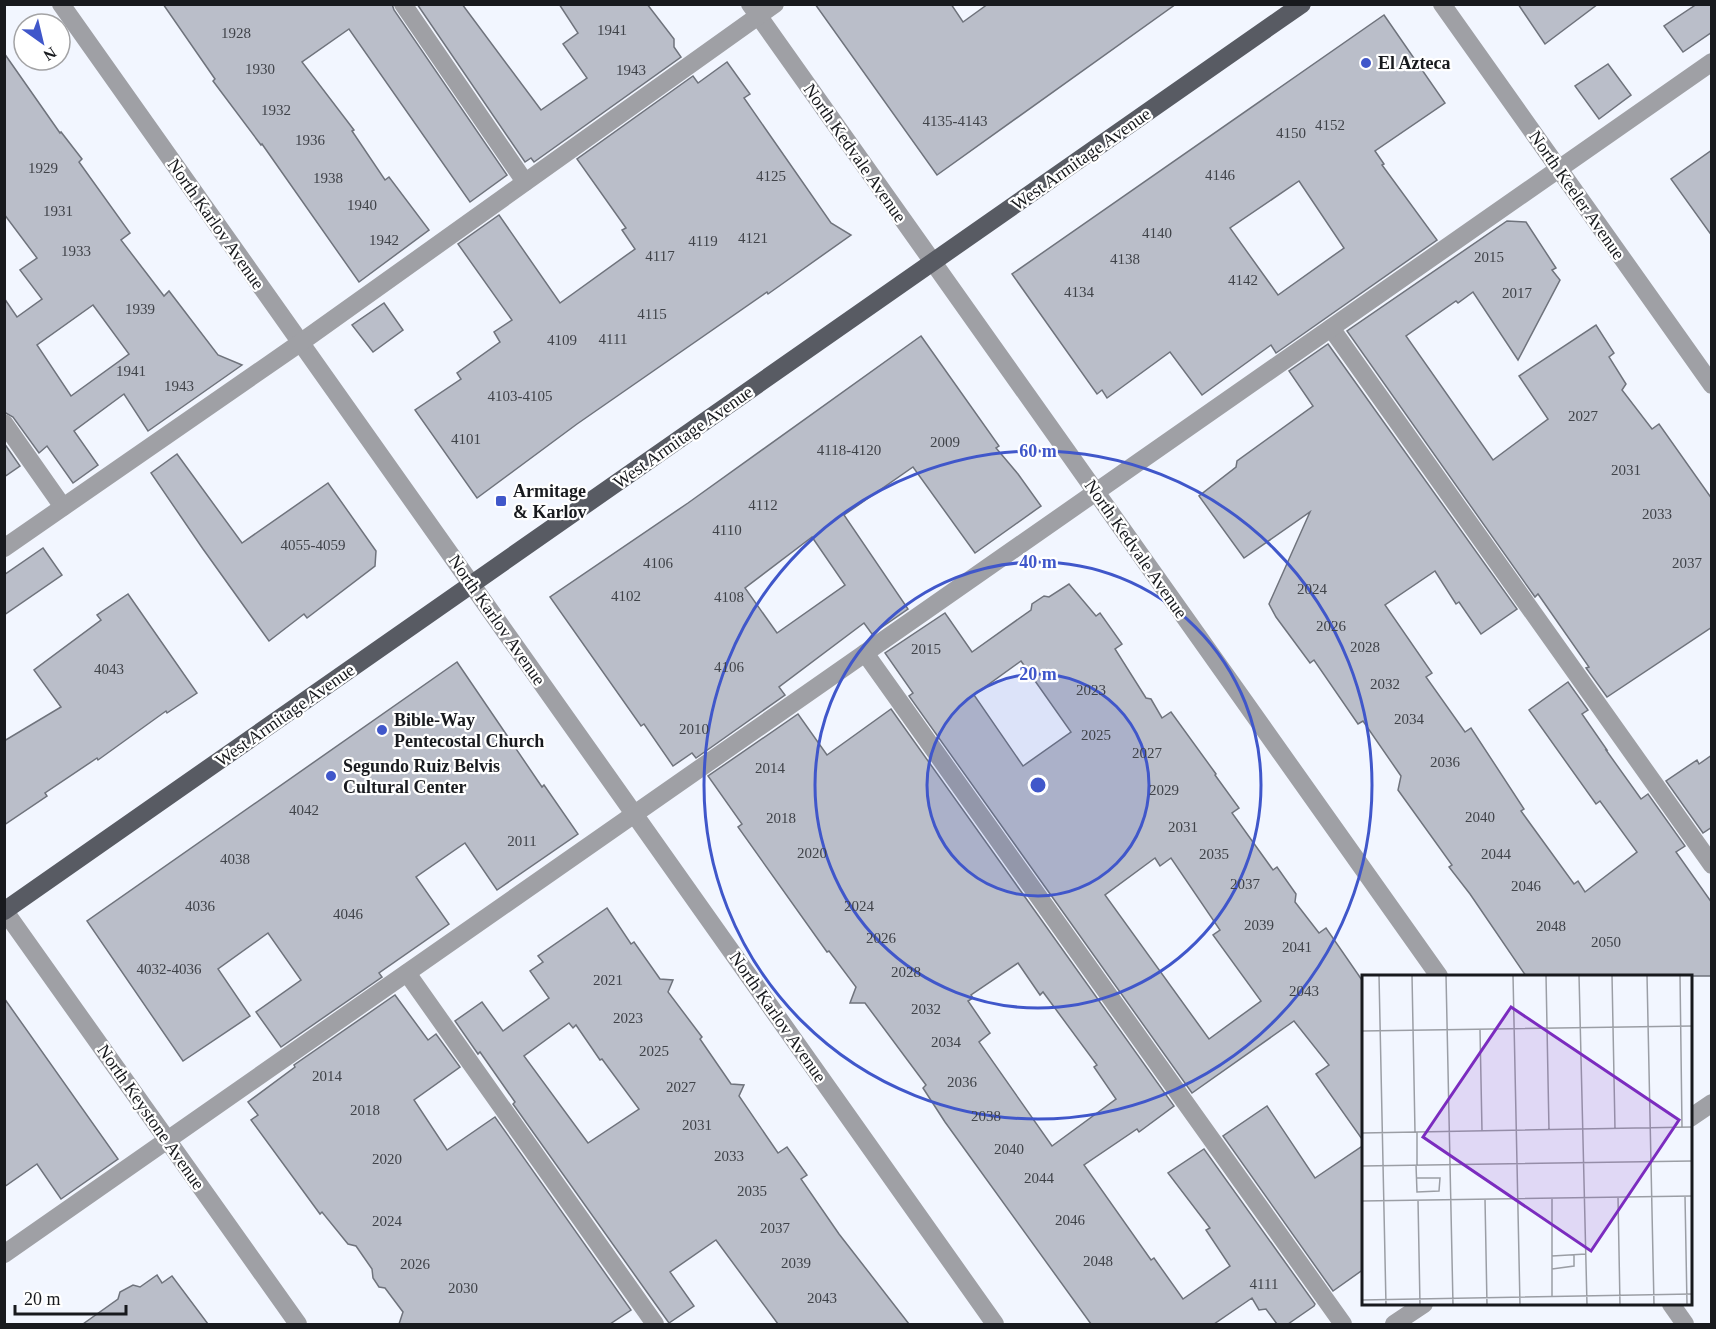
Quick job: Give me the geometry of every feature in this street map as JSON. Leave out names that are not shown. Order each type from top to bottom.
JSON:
[{"type":"main road","name":"West Armitage Avenue","points":[[4,910],[1302,4]]},
{"type":"street","name":"North Karlov Avenue","points":[[61,4],[995,1324]]},
{"type":"street","points":[[403,4],[525,182]]},
{"type":"street","points":[[4,548],[525,182],[754,10],[775,4]]},
{"type":"street","name":"North Keeler Avenue","points":[[1442,4],[1712,385]]},
{"type":"street","name":"North Kedvale Avenue","points":[[754,10],[1438,975]]},
{"type":"street","points":[[4,1254],[1712,62]]},
{"type":"street","points":[[1331,328],[1712,865]]},
{"type":"street","points":[[4,423],[63,507]]},
{"type":"street","points":[[865,653],[1343,1324]]},
{"type":"street","name":"North Keystone Avenue","points":[[4,910],[298,1324]]},
{"type":"street","points":[[407,973],[655,1324]]},
{"type":"street","points":[[1692,1117],[1712,1103]]},
{"type":"street","points":[[1394,1324],[1422,1305]]},
{"type":"street","points":[[1672,1305],[1685,1324]]},
{"type":"building","points":[[163,4],[392,4],[507,175],[470,202],[349,29],[302,62],[354,130],[352,131],[385,180],[389,177],[429,230],[359,282],[262,144],[213,81],[215,79]]},
{"type":"building","points":[[417,4],[462,4],[541,110],[587,78],[563,44],[578,33],[559,4],[647,4],[674,39],[674,47],[681,57],[534,162],[531,158],[525,162]]},
{"type":"building","points":[[815,4],[951,4],[963,22],[988,4],[1176,4],[937,175]]},
{"type":"building","points":[[1518,4],[1598,4],[1545,44]]},
{"type":"building","points":[[1697,4],[1712,4],[1712,32],[1683,52],[1664,26]]},
{"type":"building","points":[[1384,15],[1445,103],[1375,151],[1384,164],[1382,165],[1437,240],[1276,353],[1271,345],[1202,395],[1170,352],[1107,398],[1102,390],[1097,394],[1012,274]],"holes":[[[1299,181],[1344,248],[1278,295],[1230,228]]]},
{"type":"building","points":[[4,53],[12,64],[12,72],[17,72],[60,133],[82,159],[79,162],[130,233],[121,240],[164,296],[169,291],[218,355],[242,365],[148,431],[124,394],[74,431],[98,465],[73,483],[47,446],[39,453],[13,417],[4,412],[4,298],[17,317],[42,299],[20,270],[37,258],[4,214]],"holes":[[[93,305],[129,354],[71,396],[37,345]]]},
{"type":"building","points":[[727,62],[750,94],[744,98],[831,223],[851,235],[577,424],[477,498],[415,410],[461,379],[457,373],[500,342],[494,332],[512,320],[458,244],[499,215],[560,303],[635,249],[622,230],[626,228],[577,159],[693,76],[698,83]]},
{"type":"building","points":[[1608,64],[1631,95],[1599,119],[1575,86]]},
{"type":"building","points":[[1712,150],[1712,236],[1671,179]]},
{"type":"building","points":[[1507,221],[1526,222],[1556,268],[1552,270],[1560,280],[1518,360],[1473,292],[1458,303],[1456,301],[1406,336],[1493,460],[1548,419],[1519,376],[1596,325],[1614,353],[1609,357],[1626,384],[1622,390],[1652,429],[1659,424],[1712,499],[1712,627],[1607,697],[1538,594],[1535,597],[1347,331]]},
{"type":"building","points":[[384,303],[403,330],[373,352],[352,325]]},
{"type":"building","points":[[921,336],[999,446],[996,448],[1041,506],[975,553],[913,467],[844,515],[908,609],[872,634],[864,623],[779,687],[785,695],[696,758],[692,753],[673,766],[644,724],[641,726],[550,597],[688,503]],"holes":[[[812,537],[845,585],[777,633],[745,588]]]},
{"type":"building","points":[[1328,344],[1517,609],[1481,634],[1459,602],[1456,604],[1435,571],[1385,605],[1432,673],[1426,677],[1465,732],[1471,728],[1524,809],[1521,811],[1574,884],[1578,881],[1585,892],[1637,852],[1600,801],[1596,804],[1529,710],[1568,682],[1588,710],[1582,714],[1606,750],[1641,799],[1648,794],[1685,846],[1676,852],[1712,903],[1712,976],[1525,975],[1449,867],[1452,865],[1398,790],[1401,776],[1363,721],[1358,724],[1314,660],[1310,663],[1269,604],[1310,512],[1244,558],[1199,496],[1236,467],[1237,461],[1313,406],[1289,371]]},
{"type":"building","points":[[4,443],[20,466],[4,477]]},
{"type":"building","points":[[177,454],[242,543],[328,483],[376,551],[375,566],[307,618],[304,614],[269,641],[151,473]]},
{"type":"building","points":[[43,548],[62,575],[4,615],[4,575]]},
{"type":"building","points":[[1069,584],[1096,616],[1100,613],[1122,644],[1115,649],[1146,698],[1151,699],[1162,718],[1171,712],[1239,808],[1232,813],[1273,870],[1277,867],[1296,894],[1295,902],[1319,933],[1326,928],[1362,980],[1362,1139],[1316,1074],[1329,1065],[1294,1021],[1192,1093],[909,696],[913,693],[885,653],[945,613],[972,652],[1031,610],[1032,604],[1044,596],[1049,597]],"holes":[[[1021,661],[1071,732],[1023,766],[974,695]],[[1155,858],[1160,866],[1171,858],[1220,930],[1213,935],[1261,1001],[1209,1039],[1105,895]]]},
{"type":"building","points":[[128,594],[197,693],[167,713],[166,711],[98,760],[97,758],[45,793],[47,796],[4,825],[4,741],[61,707],[34,670],[101,620],[97,615]]},
{"type":"building","points":[[457,662],[542,787],[544,785],[578,834],[497,890],[465,843],[416,877],[449,924],[379,973],[382,977],[281,1047],[256,1012],[301,980],[268,933],[218,969],[250,1016],[183,1061],[87,921]]},
{"type":"building","points":[[891,709],[1174,1106],[1139,1132],[1137,1129],[1084,1165],[1151,1260],[1154,1258],[1183,1299],[1230,1266],[1206,1230],[1210,1228],[1168,1173],[1204,1149],[1315,1304],[1314,1306],[1288,1324],[1277,1324],[1266,1309],[1259,1310],[1252,1298],[1214,1324],[1091,1324],[945,1122],[923,1088],[926,1085],[865,1003],[850,1003],[856,987],[829,951],[827,952],[738,827],[742,824],[708,776],[798,714],[827,755]],"holes":[[[1018,963],[1040,995],[1043,992],[1097,1065],[1094,1067],[1116,1099],[1052,1146],[979,1042],[990,1033],[968,1001],[973,998],[971,995]]]},
{"type":"building","points":[[1712,755],[1712,827],[1703,833],[1666,781],[1697,760],[1699,764]]},
{"type":"building","points":[[607,908],[631,944],[634,942],[660,979],[673,980],[668,992],[702,1037],[700,1039],[731,1084],[744,1085],[739,1096],[778,1153],[787,1147],[807,1175],[801,1179],[839,1234],[909,1324],[778,1324],[716,1240],[670,1272],[694,1306],[669,1323],[513,1104],[515,1102],[480,1052],[478,1054],[455,1021],[482,1002],[503,1031],[549,998],[530,971],[543,962],[538,956]],"holes":[[[569,1023],[573,1028],[576,1025],[600,1060],[602,1059],[639,1109],[588,1143],[524,1056]]]},
{"type":"building","points":[[395,995],[428,1040],[436,1034],[460,1067],[414,1100],[447,1150],[495,1117],[631,1310],[610,1324],[399,1324],[403,1312],[385,1288],[379,1287],[373,1278],[372,1269],[356,1246],[348,1244],[322,1212],[320,1214],[251,1120],[258,1115],[248,1102],[295,1067],[294,1065]]},
{"type":"building","points":[[4,998],[118,1159],[61,1199],[37,1164],[4,1187]]},
{"type":"building","points":[[1267,1106],[1315,1178],[1362,1146],[1362,1270],[1333,1291],[1223,1136]]},
{"type":"building","points":[[157,1275],[162,1283],[172,1276],[208,1324],[83,1324],[118,1299],[120,1292],[133,1285],[140,1287]]},
{"type":"place","name":"El Azteca","points":[[1366,63]]},
{"type":"place","name":"Armitage & Karlov","points":[[501,501]]},
{"type":"place","name":"Bible-Way Pentecostal Church","points":[[382,730]]},
{"type":"place","name":"Segundo Ruiz Belvis Cultural Center","points":[[331,776]]}]
